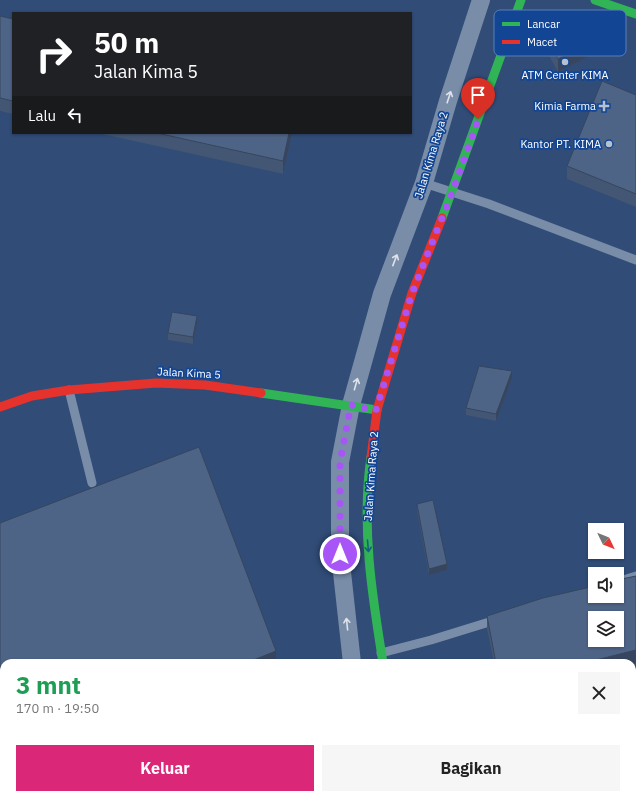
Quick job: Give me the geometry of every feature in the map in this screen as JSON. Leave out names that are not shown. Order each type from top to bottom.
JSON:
[{"type":"street","name":"Jalan Kima Raya 2","points":[[352,659],[340,554],[340,462],[351,405],[382,294],[424,183],[448,101],[482,0]]},
{"type":"street","name":"Jalan Kima Raya 2","points":[[517,10],[521,0]]},
{"type":"street","points":[[595,0],[624,10]]},
{"type":"street","points":[[626,11],[636,14]]},
{"type":"street","name":"Jalan Kima Raya 2","points":[[382,659],[374,607],[367,534],[370,461],[376,410],[412,293],[452,193],[501,56]]},
{"type":"street","name":"Jalan Kima 5","points":[[0,407],[32,396],[69,390],[156,383],[205,384],[376,410]]},
{"type":"lane","points":[[424,183],[488,204],[636,260]]},
{"type":"lane","points":[[69,390],[92,483]]},
{"type":"lane","points":[[624,580],[636,576]]},
{"type":"lane","points":[[381,653],[431,640],[506,616]]},
{"type":"building","points":[[0,16],[12,19],[12,101],[0,98]]},
{"type":"building","points":[[556,56],[564,56],[558,59]]},
{"type":"building","name":"Kantor PT. KIMA","points":[[602,81],[636,95],[636,194],[567,166]]},
{"type":"building","points":[[162,134],[289,134],[283,161]]},
{"type":"building","points":[[172,312],[197,316],[193,337],[168,333]]},
{"type":"building","points":[[479,366],[512,371],[496,414],[466,408]]},
{"type":"building","points":[[199,447],[276,651],[256,659],[0,659],[0,523]]},
{"type":"building","points":[[433,500],[447,564],[429,569],[417,504]]},
{"type":"building","points":[[636,576],[636,650],[600,659],[495,659],[487,616],[543,598],[588,588],[588,603],[624,603],[624,579]]},
{"type":"traffic: fast","points":[[517,10],[521,0]]},
{"type":"traffic: fast","points":[[595,0],[624,10]]},
{"type":"traffic: fast","points":[[626,11],[636,14]]},
{"type":"traffic: fast","points":[[442,218],[501,56]]},
{"type":"traffic: fast","points":[[261,393],[377,410]]},
{"type":"traffic: fast","points":[[371,457],[367,508],[369,560],[382,659]]},
{"type":"traffic: jam","points":[[371,457],[377,410],[412,293],[442,218]]},
{"type":"traffic: jam","points":[[0,407],[32,396],[69,390],[156,383],[205,385],[261,393]]},
{"type":"place","name":"ATM Center KIMA","points":[[565,62]]},
{"type":"place","name":"Kimia Farma","points":[[604,106]]},
{"type":"place","name":"Kantor PT. KIMA","points":[[609,144]]},
{"type":"route","points":[[340,554],[340,462],[351,405],[376,410],[412,293],[452,193],[478,119]]}]
